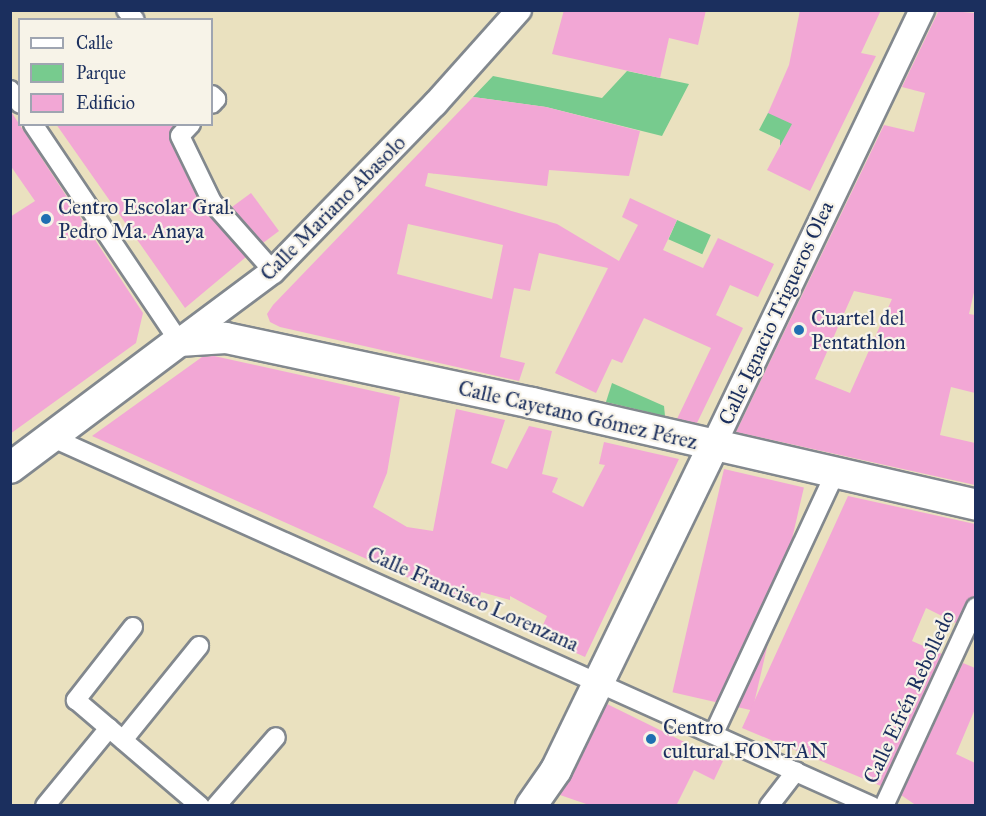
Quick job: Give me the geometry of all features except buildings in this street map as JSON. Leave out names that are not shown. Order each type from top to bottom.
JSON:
[{"type":"main road","name":"Calle Cayetano Gómez Pérez","points":[[179,341],[226,338],[975,505]]},
{"type":"main road","name":"Calle Mariano Abasolo","points":[[10,468],[54,438],[179,341]]},
{"type":"main road","name":"Calle Ignacio Trigueros Olea","points":[[531,806],[556,770],[598,679],[713,446]]},
{"type":"street","name":"Calle Mariano Abasolo","points":[[179,341],[273,271],[435,104],[519,10]]},
{"type":"street","name":"Calle Ignacio Trigueros Olea","points":[[713,446],[922,10]]},
{"type":"street","points":[[34,126],[179,341]]},
{"type":"street","points":[[189,126],[180,136],[212,202],[273,271]]},
{"type":"street","name":"Calle Francisco Lorenzana","points":[[54,438],[598,679],[872,806]]},
{"type":"street","points":[[714,733],[834,473]]},
{"type":"street","name":"Calle Efrén Rebolledo","points":[[884,806],[975,607]]},
{"type":"street","points":[[133,627],[76,700],[200,806]]},
{"type":"street","points":[[45,806],[199,646]]},
{"type":"street","points":[[216,806],[276,737]]},
{"type":"street","points":[[769,806],[796,771]]},
{"type":"green space","points":[[627,71],[689,84],[662,136],[546,107],[473,97],[493,76],[602,98]]},
{"type":"green space","points":[[810,109],[780,146],[780,140],[759,130],[768,113]]},
{"type":"green space","points":[[677,220],[711,235],[702,254],[668,239]]},
{"type":"green space","points":[[612,383],[664,406],[665,416],[606,402]]},
{"type":"place","name":"Centro Escolar Gral. Pedro Ma. Anaya","points":[[46,219]]},
{"type":"place","name":"Cuartel del Pentathlon","points":[[799,330]]},
{"type":"place","name":"Centro cultural FONTAN","points":[[651,739]]}]
